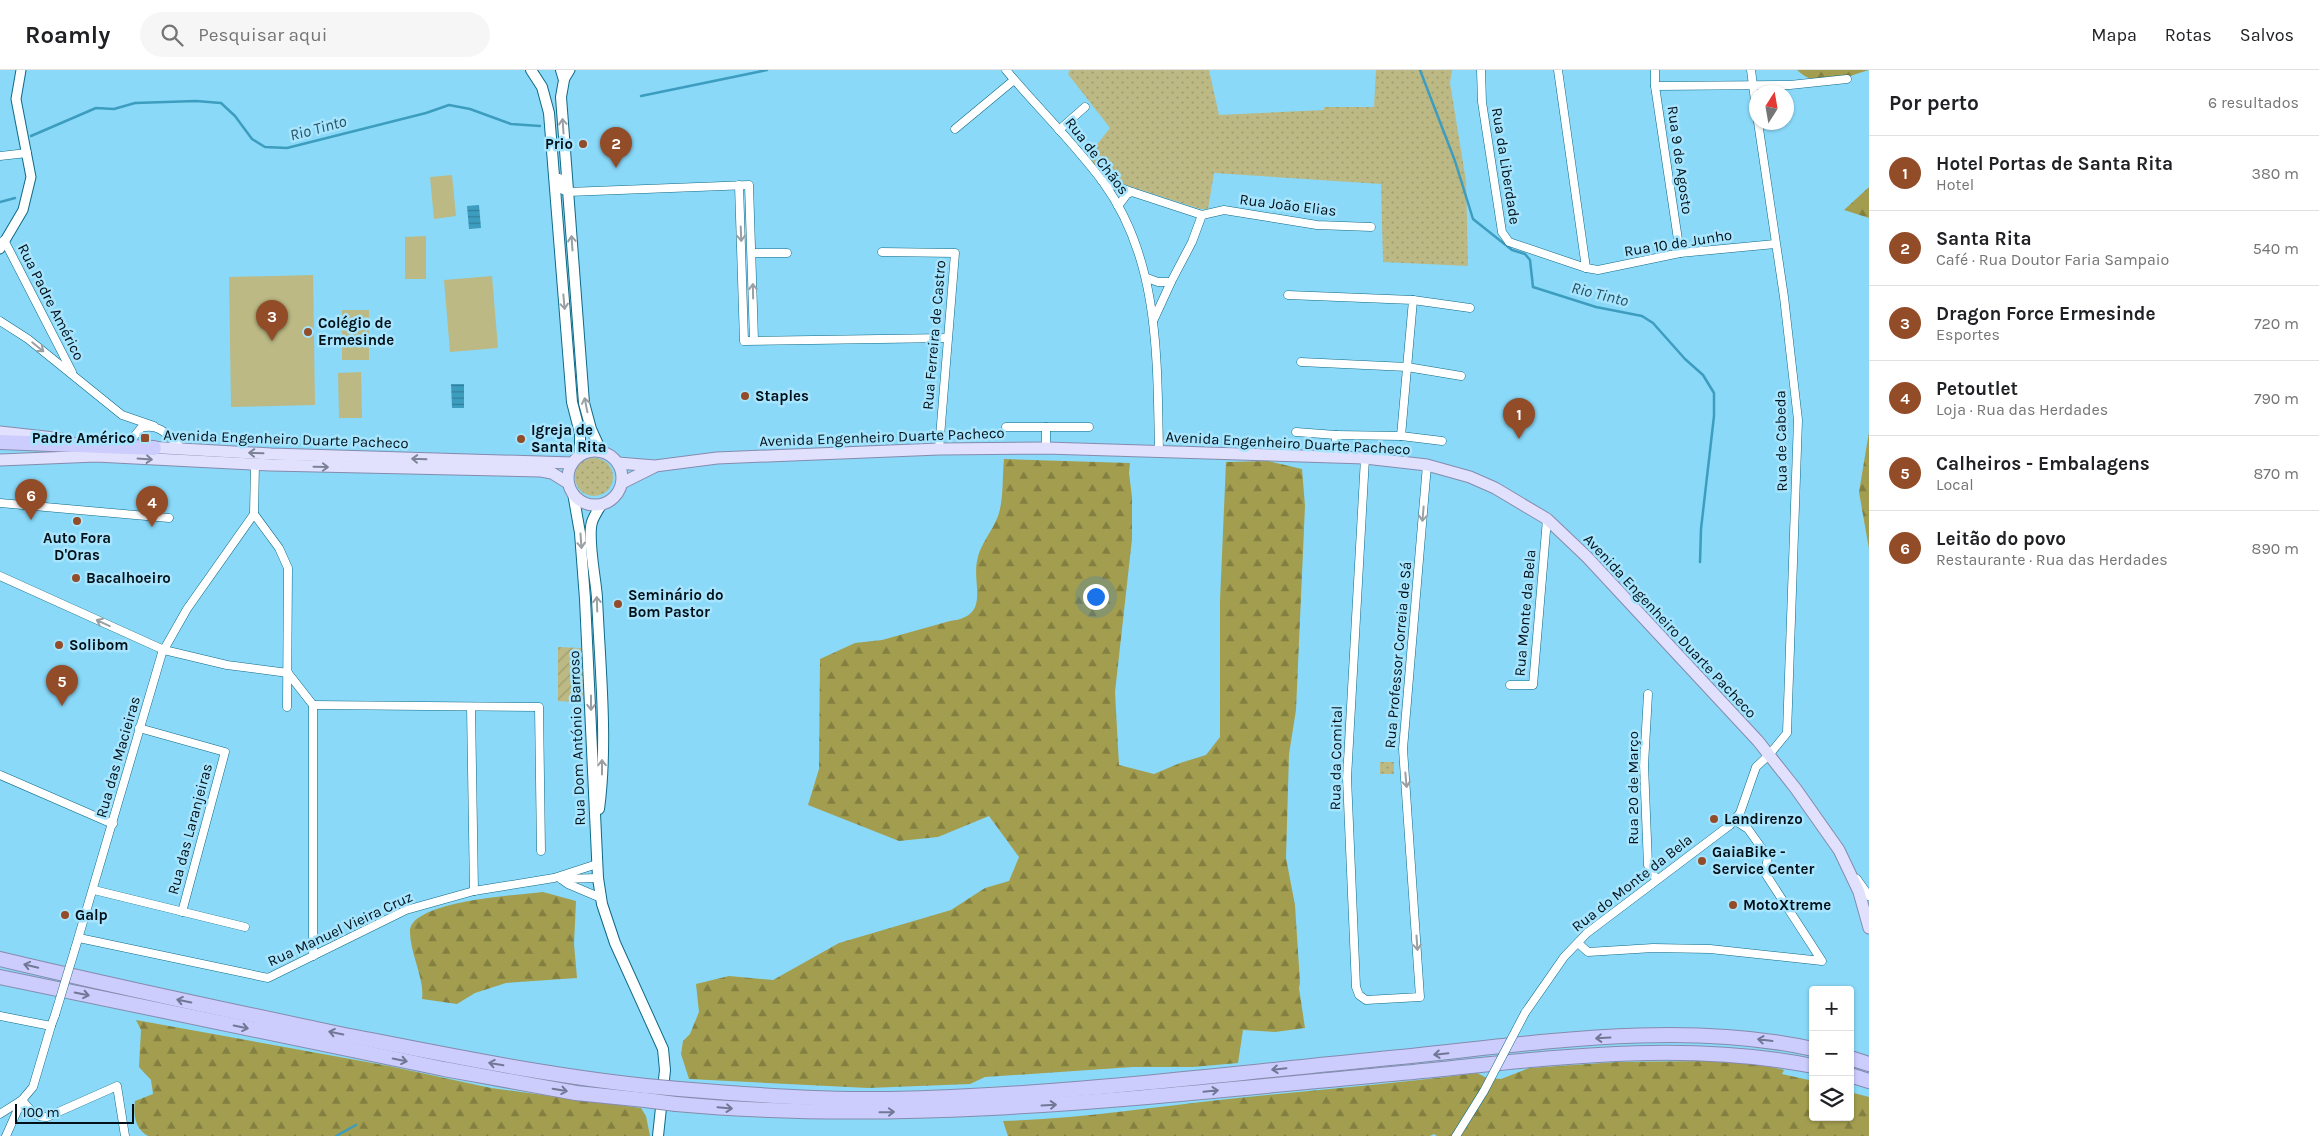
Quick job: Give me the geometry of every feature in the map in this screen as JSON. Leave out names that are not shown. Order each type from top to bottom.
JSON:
[{"type":"highway","points":[[6,446],[154,448]]},
{"type":"highway","points":[[6,446],[96,456]]},
{"type":"highway","points":[[0,959],[95,982],[436,1053],[645,1093],[676,1104],[804,1112],[961,1110],[1110,1101],[1578,1056],[1681,1052],[1736,1054],[1809,1065]]},
{"type":"highway","points":[[0,977],[444,1069],[576,1093],[645,1093],[679,1089],[812,1098],[888,1099],[960,1096],[1107,1086],[1585,1039],[1670,1035],[1739,1037],[1809,1048]]},
{"type":"highway","points":[[1854,1059],[1869,1064]]},
{"type":"highway","points":[[1853,1076],[1869,1081]]},
{"type":"main road","points":[[531,70],[541,85],[553,91],[562,78]]},
{"type":"main road","points":[[542,70],[539,75],[549,113],[572,402],[580,433],[576,459],[568,472],[570,488],[580,501],[590,505],[601,505],[611,501],[618,493],[622,483],[622,472],[618,463],[611,455],[601,451],[590,451],[576,459]]},
{"type":"main road","points":[[562,78],[561,97],[584,403],[601,451]]},
{"type":"main road","name":"Avenida Engenheiro Duarte Pacheco","points":[[0,432],[183,450],[576,459]]},
{"type":"main road","name":"Avenida Engenheiro Duarte Pacheco","points":[[618,463],[654,466],[717,458],[939,449],[1046,448],[1365,458],[1428,465],[1470,477],[1495,488],[1547,519],[1588,556],[1769,755],[1796,789],[1842,858],[1859,892],[1869,928]]},
{"type":"main road","name":"Avenida Engenheiro Duarte Pacheco","points":[[0,460],[96,456],[255,464],[541,471],[552,473],[570,488]]},
{"type":"main road","name":"Avenida Engenheiro Duarte Pacheco","points":[[622,483],[654,466]]},
{"type":"main road","name":"Rua Dom António Barroso","points":[[570,488],[580,528],[591,687],[591,759],[596,833]]},
{"type":"main road","name":"Rua Dom António Barroso","points":[[596,833],[602,788],[601,712],[596,580],[591,535],[592,523],[601,505]]},
{"type":"main road","points":[[596,833],[601,898],[615,943],[663,1050],[665,1070],[658,1136]]},
{"type":"street","points":[[2,244],[23,210],[31,177],[16,99],[21,70]]},
{"type":"street","points":[[562,78],[570,70]]},
{"type":"street","name":"Rua de Chãos","points":[[1006,70],[1060,130],[1102,181],[1118,206],[1140,252],[1147,278],[1154,319],[1160,452]]},
{"type":"street","name":"Rua da Liberdade","points":[[1481,70],[1482,102],[1502,232],[1505,238],[1509,242],[1586,268]]},
{"type":"street","points":[[1558,70],[1586,268]]},
{"type":"street","name":"Rua 9 de Agosto","points":[[1656,70],[1655,86],[1680,253]]},
{"type":"street","points":[[1751,70],[1754,85]]},
{"type":"street","points":[[1790,85],[1847,79]]},
{"type":"street","points":[[955,129],[1014,80]]},
{"type":"street","points":[[1655,86],[1749,86]]},
{"type":"street","points":[[1060,130],[1085,107]]},
{"type":"street","name":"Rua de Cabeda","points":[[1759,130],[1794,373],[1798,442],[1787,733],[1769,755]]},
{"type":"street","points":[[0,156],[27,153]]},
{"type":"street","points":[[553,165],[559,175],[561,189],[568,192]]},
{"type":"street","points":[[1102,181],[1202,215],[1192,242],[1154,319]]},
{"type":"street","points":[[739,185],[744,341],[947,338]]},
{"type":"street","points":[[558,219],[562,210],[562,195],[568,192],[749,185],[754,340]]},
{"type":"street","points":[[1118,206],[1127,194],[1132,192]]},
{"type":"street","name":"Rua João Elias","points":[[1202,215],[1224,210],[1317,225],[1371,227]]},
{"type":"street","name":"Rua Padre Américo","points":[[2,244],[74,376]]},
{"type":"street","name":"Rua 10 de Junho","points":[[1586,268],[1598,270],[1680,253],[1775,244]]},
{"type":"street","name":"Rua Ferreira de Castro","points":[[882,252],[955,252],[939,449]]},
{"type":"street","points":[[752,253],[787,253]]},
{"type":"street","points":[[1147,278],[1158,282],[1171,282]]},
{"type":"street","points":[[1288,295],[1413,300],[1470,308]]},
{"type":"street","points":[[1401,436],[1413,300]]},
{"type":"street","name":"Rua Padre Américo","points":[[0,321],[28,339],[122,415],[135,433]]},
{"type":"street","points":[[1302,362],[1407,367],[1461,376]]},
{"type":"street","name":"Rua Padre Américo","points":[[122,415],[154,426],[169,436],[183,450]]},
{"type":"street","points":[[124,445],[141,428],[154,426]]},
{"type":"street","points":[[1006,427],[1089,427]]},
{"type":"street","points":[[1046,427],[1046,448]]},
{"type":"street","points":[[1296,432],[1401,436],[1442,441]]},
{"type":"street","points":[[1336,435],[1336,457]]},
{"type":"street","name":"Rua da Comital","points":[[1365,458],[1347,768],[1356,988],[1359,995],[1366,1000],[1420,997]]},
{"type":"street","points":[[255,464],[254,514],[279,548],[288,568],[287,707]]},
{"type":"street","name":"Rua Professor Correia de Sá","points":[[1420,997],[1403,749],[1428,465]]},
{"type":"street","points":[[0,503],[169,518]]},
{"type":"street","name":"Rua das Macieiras","points":[[22,1100],[33,1087],[94,890],[164,650],[187,610],[254,514]]},
{"type":"street","name":"Rua Monte da Bela","points":[[1510,685],[1533,685],[1547,519]]},
{"type":"street","points":[[0,576],[164,650],[227,665],[288,673],[313,705],[313,956]]},
{"type":"street","name":"Rua 20 de Março","points":[[1648,694],[1644,765],[1647,856],[1650,871],[1657,879]]},
{"type":"street","points":[[313,705],[539,707],[541,851]]},
{"type":"street","points":[[471,707],[474,891]]},
{"type":"street","name":"Rua das Laranjeiras","points":[[140,728],[225,752],[182,912]]},
{"type":"street","name":"Rua do Monte da Bela","points":[[1456,1136],[1484,1092],[1525,1013],[1564,957],[1586,933],[1734,820],[1740,813],[1756,767],[1769,755]]},
{"type":"street","points":[[0,775],[113,824]]},
{"type":"street","points":[[1578,943],[1588,952],[1652,948],[1710,948],[1822,961],[1765,873],[1768,857],[1748,829],[1734,820]]},
{"type":"street","name":"Avenida Engenheiro Duarte Pacheco","points":[[1842,858],[1869,896]]},
{"type":"street","name":"Rua Manuel Vieira Cruz","points":[[557,878],[597,864]]},
{"type":"street","points":[[557,878],[601,898]]},
{"type":"street","name":"Rua Manuel Vieira Cruz","points":[[79,938],[268,978],[406,910],[474,891],[557,878],[598,878]]},
{"type":"street","points":[[94,890],[245,928]]},
{"type":"street","points":[[0,1016],[51,1026]]},
{"type":"street","points":[[22,1100],[35,1113],[42,1117],[47,1117],[117,1086],[126,1136]]},
{"type":"street","points":[[0,1114],[22,1100]]},
{"type":"street","points":[[6,1136],[22,1100]]},
{"type":"shaded area","points":[[1070,70],[1209,70],[1219,115],[1324,110],[1324,107],[1374,107],[1376,70],[1452,70],[1450,83],[1466,181],[1468,266],[1383,262],[1381,184],[1214,173],[1208,209],[1200,209],[1107,179],[1088,156],[1110,128],[1068,74]]},
{"type":"shaded area","points":[[452,175],[456,216],[434,219],[430,177]]},
{"type":"shaded area","points":[[426,236],[426,279],[405,279],[405,237]]},
{"type":"shaded area","points":[[313,275],[315,405],[231,407],[229,277]]},
{"type":"shaded area","points":[[492,276],[498,348],[450,352],[444,280]]},
{"type":"shaded area","points":[[342,310],[369,310],[369,360],[342,360]]},
{"type":"shaded area","points":[[361,372],[362,418],[339,418],[338,373]]},
{"type":"shaded area","points":[[594,458],[601,459],[607,464],[612,470],[612,484],[607,490],[601,495],[594,496],[587,495],[581,490],[576,484],[575,477],[576,470],[581,464],[587,459]]},
{"type":"shaded area","points":[[558,647],[581,648],[585,703],[558,701]]},
{"type":"shaded area","points":[[1380,762],[1394,762],[1394,774],[1380,774]]},
{"type":"green space","points":[[1797,70],[1869,70],[1842,79],[1824,82],[1806,77]]},
{"type":"green space","points":[[1869,187],[1869,218],[1844,210]]},
{"type":"green space","points":[[1869,432],[1869,549],[1859,492]]},
{"type":"green space","points":[[1004,459],[1130,463],[1132,539],[1115,692],[1119,765],[1154,774],[1206,755],[1220,737],[1220,601],[1226,462],[1268,461],[1302,469],[1305,506],[1296,710],[1289,754],[1286,858],[1295,905],[1299,988],[1305,1028],[1275,1032],[1243,1030],[1238,1063],[1193,1067],[1133,1067],[985,1077],[970,1084],[868,1088],[689,1079],[681,1054],[683,1041],[690,1034],[699,1012],[696,984],[729,976],[773,980],[839,943],[951,910],[985,888],[1009,881],[1019,857],[989,816],[938,837],[899,841],[808,805],[819,769],[820,659],[855,643],[882,640],[963,618],[971,613],[977,599],[977,561],[1000,509]]},
{"type":"green space","points":[[543,892],[576,901],[574,944],[577,978],[506,983],[475,993],[457,1004],[422,999],[421,983],[412,949],[410,932],[414,922],[427,913],[445,907],[490,898]]},
{"type":"green space","points":[[136,1020],[389,1066],[491,1088],[641,1108],[646,1116],[650,1136],[148,1136],[140,1129],[134,1111],[135,1101],[153,1094],[151,1080],[139,1067],[141,1030]]},
{"type":"green space","points":[[1709,1061],[1763,1065],[1784,1070],[1782,1074],[1809,1080],[1809,1121],[1854,1121],[1854,1093],[1869,1097],[1869,1136],[1437,1136],[1434,1134],[1430,1136],[1008,1136],[1003,1121],[1088,1115],[1477,1073],[1487,1078],[1501,1079],[1529,1068],[1617,1062]]},
{"type":"water","points":[[479,205],[481,228],[469,229],[467,206]]},
{"type":"water","points":[[451,384],[464,384],[464,408],[452,408]]},
{"type":"waterway","name":"Rio Tinto","points":[[641,96],[767,70]]},
{"type":"waterway","name":"Rio Tinto","points":[[1420,70],[1455,161],[1473,219],[1512,250],[1525,254],[1530,260],[1533,287],[1596,307],[1642,316],[1653,323],[1685,359],[1703,375],[1714,393],[1714,416],[1701,529],[1700,562]]},
{"type":"waterway","name":"Rio Tinto","points":[[31,136],[96,108],[114,109],[135,103],[196,101],[221,103],[235,116],[252,139],[265,147],[287,148],[426,113],[449,105],[470,109],[511,124],[540,126]]},
{"type":"waterway","name":"Rio Tinto","points":[[0,202],[15,198]]},
{"type":"waterway","points":[[336,1136],[356,1125]]},
{"type":"place","name":"Prio","points":[[583,144]]},
{"type":"place","name":"Santa Rita","points":[[616,168]]},
{"type":"place","name":"Colégio de Ermesinde","points":[[308,332]]},
{"type":"place","name":"Dragon Force Ermesinde","points":[[272,341]]},
{"type":"place","name":"Staples","points":[[745,396]]},
{"type":"place","name":"Padre Américo","points":[[145,438]]},
{"type":"place","name":"Igreja de Santa Rita","points":[[521,439]]},
{"type":"place","name":"Hotel Portas de Santa Rita","points":[[1519,439]]},
{"type":"place","name":"Leitão do povo","points":[[31,520]]},
{"type":"place","name":"Auto Fora D'Oras","points":[[77,521]]},
{"type":"place","name":"Petoutlet","points":[[152,527]]},
{"type":"place","name":"Bacalhoeiro","points":[[76,578]]},
{"type":"place","name":"Seminário do Bom Pastor","points":[[618,604]]},
{"type":"place","name":"Solibom","points":[[59,645]]},
{"type":"place","name":"Calheiros - Embalagens","points":[[62,706]]},
{"type":"place","name":"Landirenzo","points":[[1714,819]]},
{"type":"place","name":"GaiaBike - Service Center","points":[[1702,861]]},
{"type":"place","name":"MotoXtreme","points":[[1733,905]]},
{"type":"place","name":"Galp","points":[[65,915]]}]
